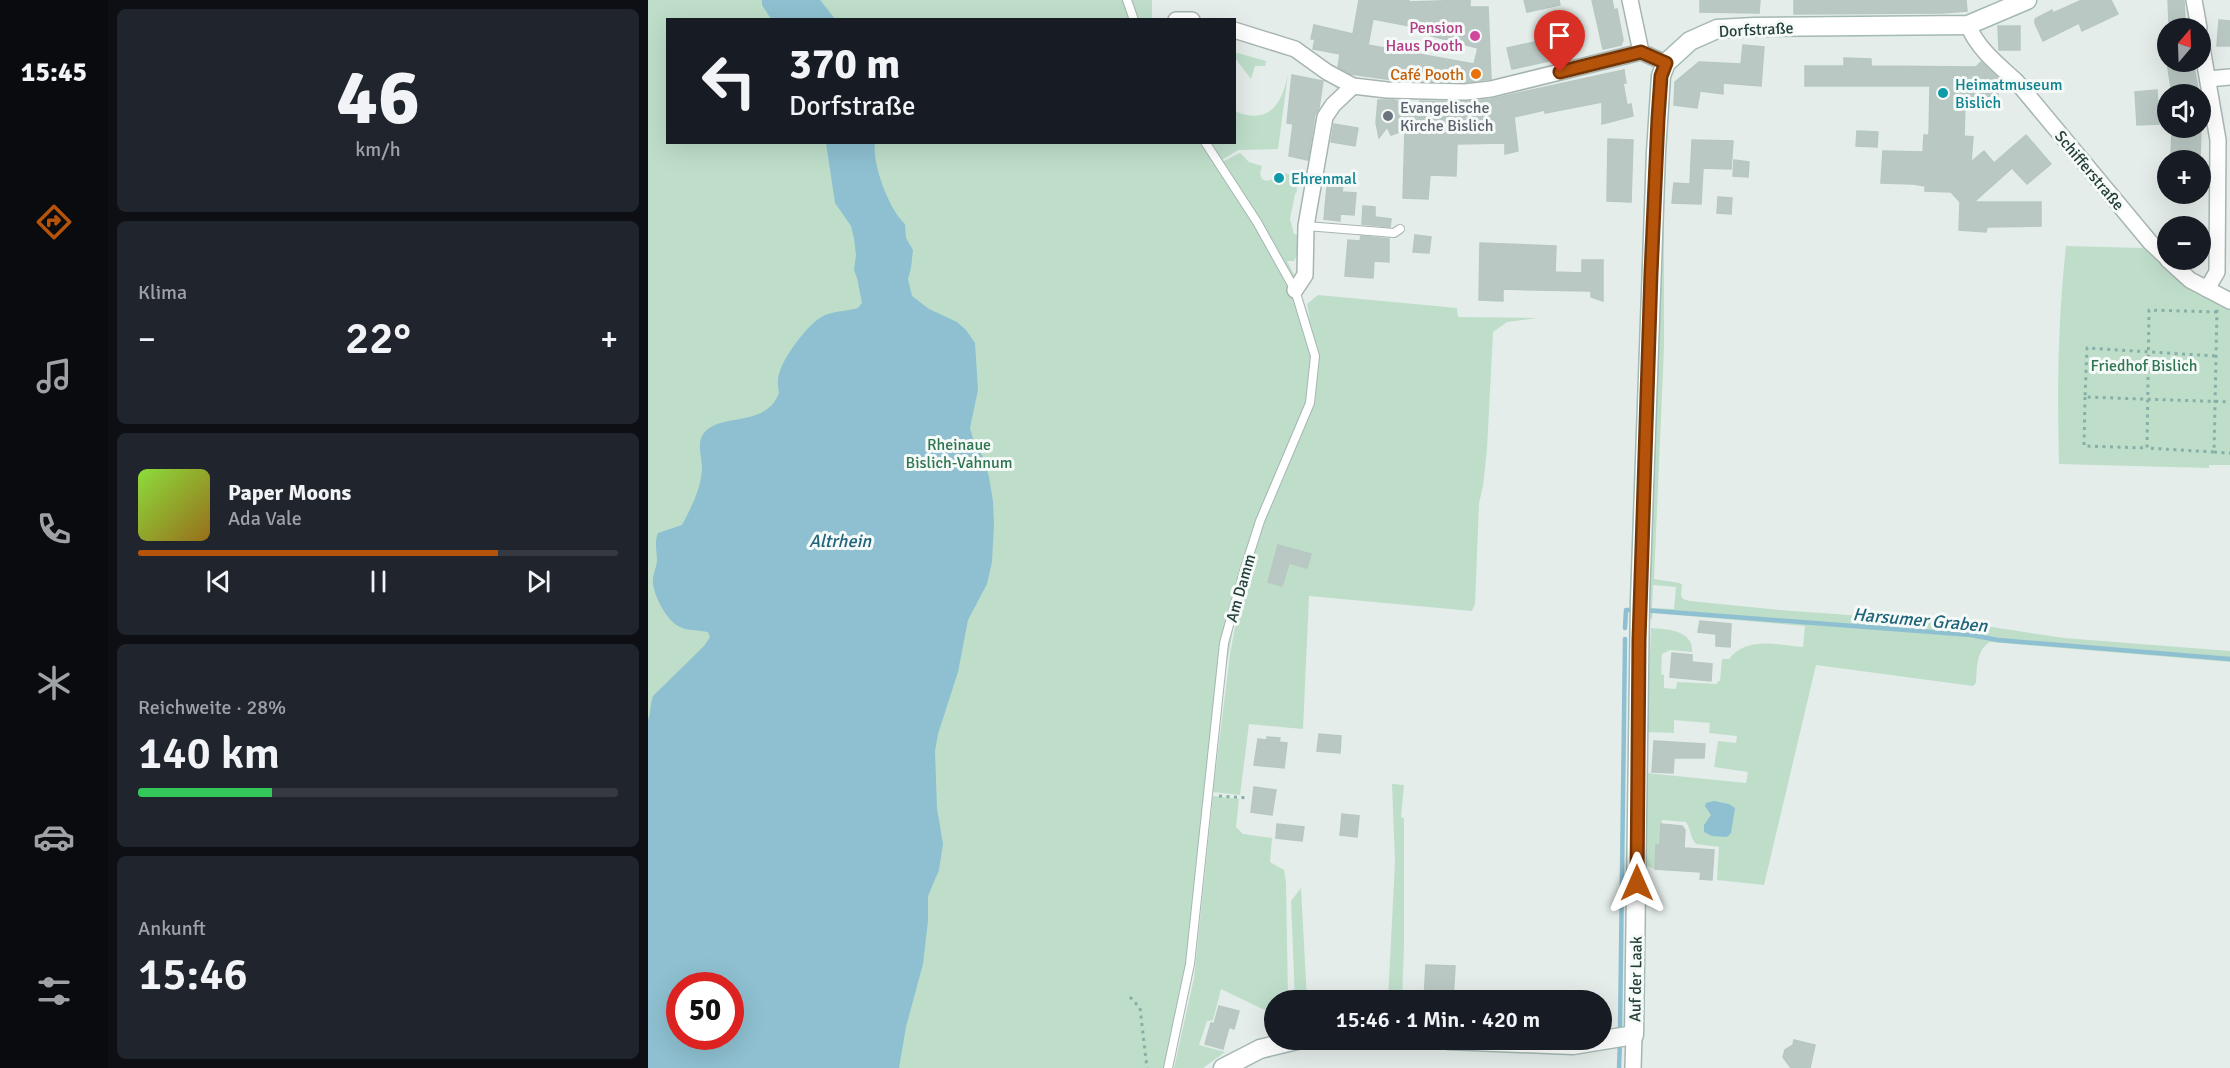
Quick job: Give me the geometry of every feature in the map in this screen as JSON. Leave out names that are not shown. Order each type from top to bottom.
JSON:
[{"type":"main road","name":"Dorfstraße","points":[[1666,63],[1690,41],[1717,29],[1968,25],[2027,0]]},
{"type":"main road","name":"Auf der Laak","points":[[1634,1035],[1640,589],[1656,152],[1661,76],[1666,63]]},
{"type":"main road","points":[[1612,1039],[1634,1035]]},
{"type":"main road","points":[[1223,1068],[1264,1048]]},
{"type":"street","points":[[1630,0],[1641,52]]},
{"type":"street","points":[[2194,0],[2197,18]]},
{"type":"street","name":"Schifferstraße","points":[[1968,25],[1973,38],[2016,81],[2157,249]]},
{"type":"street","points":[[1236,31],[1295,49],[1327,72],[1353,86],[1387,90],[1491,89],[1641,52],[1666,63]]},
{"type":"street","points":[[2207,72],[2218,140],[2218,294]]},
{"type":"street","points":[[2208,79],[2230,77]]},
{"type":"street","points":[[1295,290],[1305,275],[1306,226],[1325,117],[1333,105],[1353,86]]},
{"type":"street","name":"Schifferstraße","points":[[2180,270],[2190,280],[2218,294]]},
{"type":"street","name":"Auf der Laak","points":[[1633,1068],[1634,1035]]},
{"type":"lane","points":[[1127,0],[1133,18]]},
{"type":"lane","name":"Am Damm","points":[[1168,1068],[1190,964],[1224,643],[1260,521],[1310,403],[1315,356],[1295,290],[1257,222],[1206,144]]},
{"type":"lane","points":[[1306,226],[1395,233],[1400,229]]},
{"type":"path","points":[[2214,452],[2218,294]]},
{"type":"path","points":[[2147,448],[2149,310],[2217,312]]},
{"type":"path","points":[[2216,356],[2087,348],[2084,446],[2230,453]]},
{"type":"path","points":[[2085,397],[2230,402]]},
{"type":"path","points":[[1209,795],[1249,798]]},
{"type":"path","points":[[1130,997],[1140,1008],[1148,1068]]},
{"type":"green space","name":"Rheinaue Bislich-Vahnum","points":[[648,0],[1152,0],[1152,18],[666,18],[666,144],[1236,144],[1236,111],[1257,116],[1272,109],[1282,95],[1288,74],[1278,149],[1238,150],[1222,160],[1240,153],[1249,162],[1262,166],[1260,174],[1266,181],[1281,180],[1278,174],[1281,173],[1289,174],[1296,181],[1297,191],[1290,219],[1294,234],[1300,235],[1299,251],[1294,261],[1287,261],[1297,280],[1310,320],[1307,304],[1318,295],[1457,308],[1458,317],[1537,318],[1507,322],[1493,332],[1487,449],[1479,503],[1475,604],[1472,611],[1309,596],[1303,729],[1249,724],[1240,795],[1213,792],[1230,654],[1251,560],[1240,589],[1225,675],[1195,948],[1172,1068],[648,1068]]},
{"type":"green space","points":[[1236,53],[1266,61],[1265,66],[1255,66],[1251,79],[1236,59]]},
{"type":"green space","points":[[1664,215],[1664,348],[1654,579],[1680,583],[1683,599],[1690,601],[1972,624],[2064,638],[2230,651],[2230,662],[1990,642],[1985,645],[1980,655],[1976,683],[1973,686],[1816,665],[1764,885],[1717,880],[1719,847],[1696,844],[1686,822],[1662,820],[1660,845],[1656,845],[1655,869],[1645,865],[1646,773],[1746,783],[1748,772],[1714,767],[1718,741],[1736,743],[1737,736],[1709,733],[1710,723],[1674,720],[1674,733],[1647,732],[1651,628],[1678,632],[1689,639],[1692,652],[1670,650],[1662,654],[1661,674],[1664,675],[1664,688],[1676,689],[1677,682],[1717,684],[1720,681],[1722,659],[1729,659],[1744,647],[1773,644],[1803,647],[1805,626],[1653,613],[1652,619],[1646,618],[1660,234]],"holes":[[[1653,585],[1676,587],[1674,609],[1652,608]]]},
{"type":"green space","name":"Friedhof Bislich","points":[[2066,246],[2143,248],[2157,261],[2157,270],[2168,270],[2190,290],[2230,310],[2230,465],[2209,465],[2209,468],[2059,464],[2061,301]]},
{"type":"green space","points":[[1392,784],[1404,785],[1401,817],[1404,818],[1402,990],[1389,990],[1395,862]]},
{"type":"green space","points":[[1213,796],[1239,799],[1236,827],[1243,834],[1272,838],[1270,862],[1284,870],[1288,990],[1264,990],[1264,1010],[1221,989],[1213,1020],[1207,1021],[1199,1045],[1225,1052],[1203,1068],[1174,1068],[1194,978]]},
{"type":"green space","points":[[1301,888],[1306,990],[1295,990],[1291,901]]},
{"type":"water","points":[[762,0],[820,0],[834,18],[770,18],[762,5]]},
{"type":"water","name":"Altrhein","points":[[826,144],[875,144],[876,163],[883,186],[893,208],[905,224],[906,238],[913,250],[908,279],[912,296],[929,309],[957,322],[975,343],[978,390],[970,428],[974,442],[983,457],[993,501],[992,562],[987,584],[968,620],[958,672],[938,734],[935,751],[937,808],[943,844],[939,870],[928,896],[928,921],[923,964],[906,1027],[899,1068],[648,1068],[648,720],[653,696],[704,646],[710,637],[708,632],[686,629],[675,624],[659,602],[653,581],[657,561],[657,536],[658,533],[682,525],[692,505],[701,476],[700,445],[704,433],[721,423],[754,416],[773,404],[779,393],[778,379],[781,367],[804,332],[825,315],[858,308],[862,303],[854,270],[856,255],[851,226],[835,203]]},
{"type":"water","points":[[1714,801],[1729,804],[1735,808],[1731,833],[1727,837],[1712,836],[1704,832],[1704,825],[1711,815],[1705,806],[1706,803]]},
{"type":"building","points":[[1359,0],[1409,0],[1408,2],[1470,0],[1470,7],[1488,7],[1491,79],[1465,82],[1400,81],[1351,74],[1338,67],[1340,54],[1313,49],[1315,39],[1311,39],[1314,25],[1353,34]],"holes":[[[1373,19],[1420,28],[1420,33],[1478,48],[1474,64],[1368,45]]]},
{"type":"building","points":[[1524,0],[1559,0],[1560,5],[1527,12]]},
{"type":"building","points":[[1592,0],[1612,0],[1614,10],[1617,9],[1623,40],[1621,45],[1603,49]]},
{"type":"building","points":[[1700,0],[1760,0],[1759,13],[1700,12]]},
{"type":"building","points":[[1794,0],[1966,0],[1967,11],[1794,14]]},
{"type":"building","points":[[2082,0],[2111,0],[2118,14],[2082,31],[2079,23],[2043,41],[2035,19],[2052,10],[2053,13]]},
{"type":"building","points":[[2168,0],[2184,0],[2185,18],[2169,18]]},
{"type":"building","points":[[2219,20],[2230,21],[2230,46],[2217,46]]},
{"type":"building","points":[[1998,26],[2020,26],[2020,50],[1999,50]]},
{"type":"building","points":[[1560,31],[1567,57],[1512,69],[1507,48],[1544,40],[1543,35]]},
{"type":"building","points":[[1743,45],[1764,47],[1761,86],[1723,83],[1723,94],[1700,91],[1697,108],[1674,105],[1675,82],[1699,62],[1741,64]]},
{"type":"building","points":[[1844,58],[1871,59],[1871,66],[1976,67],[1981,62],[1998,78],[1998,104],[1965,104],[1964,136],[1973,137],[1971,162],[1984,151],[1994,163],[2026,135],[2051,164],[2027,184],[2012,168],[1974,202],[2041,202],[2041,226],[1987,227],[1986,232],[1959,230],[1960,202],[1951,192],[1925,191],[1925,186],[1913,184],[1881,183],[1883,151],[1923,152],[1924,135],[1929,135],[1930,86],[1805,86],[1805,66],[1844,66]]},
{"type":"building","points":[[1624,70],[1626,83],[1623,83],[1627,105],[1631,104],[1633,116],[1602,124],[1602,102],[1514,117],[1518,151],[1505,154],[1505,143],[1457,144],[1456,176],[1430,175],[1428,199],[1403,198],[1405,130],[1391,135],[1387,127],[1379,138],[1376,123],[1378,100],[1394,100],[1420,109],[1420,101],[1465,102],[1491,99]]},
{"type":"building","points":[[2169,72],[2195,72],[2197,84],[2170,84]]},
{"type":"building","points":[[1292,75],[1323,81],[1308,160],[1289,156],[1293,124],[1287,123]]},
{"type":"building","points":[[2157,90],[2157,124],[2137,125],[2135,92]]},
{"type":"building","points":[[1334,124],[1358,128],[1355,146],[1331,142]]},
{"type":"building","points":[[1857,131],[1878,132],[1877,147],[1856,146]]},
{"type":"building","points":[[2172,138],[2201,138],[2200,150],[2171,150]]},
{"type":"building","points":[[1608,139],[1633,140],[1631,202],[1607,201]]},
{"type":"building","points":[[1692,140],[1733,141],[1731,169],[1703,168],[1701,204],[1672,203],[1674,183],[1690,184]]},
{"type":"building","points":[[1734,160],[1749,162],[1748,177],[1733,176]]},
{"type":"building","points":[[1328,176],[1344,178],[1342,192],[1356,193],[1354,215],[1340,214],[1340,221],[1324,219]]},
{"type":"building","points":[[1718,197],[1732,198],[1731,214],[1717,213]]},
{"type":"building","points":[[1363,206],[1375,207],[1375,217],[1391,219],[1390,227],[1362,224]]},
{"type":"building","points":[[1415,235],[1431,237],[1429,253],[1413,252]]},
{"type":"building","points":[[1361,236],[1389,239],[1389,262],[1374,261],[1373,278],[1345,276],[1348,240],[1360,241]]},
{"type":"building","points":[[1480,243],[1556,246],[1555,272],[1582,273],[1582,260],[1603,260],[1603,301],[1591,297],[1591,291],[1503,289],[1503,301],[1479,300]]},
{"type":"building","points":[[1278,545],[1311,554],[1307,568],[1289,563],[1282,586],[1268,582]]},
{"type":"building","points":[[1700,621],[1731,624],[1730,647],[1716,646],[1716,634],[1698,632]]},
{"type":"building","points":[[1672,653],[1692,655],[1692,662],[1712,664],[1711,681],[1670,677]]},
{"type":"building","points":[[1319,734],[1341,736],[1340,753],[1317,751]]},
{"type":"building","points":[[1267,737],[1280,738],[1279,742],[1287,743],[1284,768],[1254,765],[1258,739],[1267,740]]},
{"type":"building","points":[[1654,741],[1705,744],[1704,758],[1674,758],[1673,773],[1652,772]]},
{"type":"building","points":[[1254,787],[1276,790],[1272,815],[1251,812]]},
{"type":"building","points":[[1342,814],[1359,816],[1357,837],[1340,835]]},
{"type":"building","points":[[1277,824],[1304,827],[1302,841],[1276,838]]},
{"type":"building","points":[[1661,824],[1682,826],[1685,830],[1684,848],[1714,850],[1712,880],[1700,879],[1701,872],[1655,869],[1656,845],[1660,845]]},
{"type":"building","points":[[1426,965],[1455,966],[1454,990],[1425,990]]},
{"type":"building","points":[[1219,1006],[1239,1011],[1234,1029],[1229,1027],[1223,1049],[1205,1044]]},
{"type":"building","points":[[1794,1040],[1815,1045],[1810,1068],[1791,1068],[1783,1057],[1785,1050],[1793,1045]]},
{"type":"waterway","name":"Harsumer Graben","points":[[1625,628],[1626,610],[1634,610]]},
{"type":"waterway","name":"Harsumer Graben","points":[[1643,610],[1971,635],[1998,640],[2230,659]]},
{"type":"waterway","name":"Harsumer Graben","points":[[1620,1032],[1625,639]]},
{"type":"waterway","name":"Harsumer Graben","points":[[1619,1068],[1620,1041]]},
{"type":"place","name":"Pension Haus Pooth","points":[[1475,36]]},
{"type":"place","name":"Café Pooth","points":[[1476,74]]},
{"type":"place","name":"Heimatmuseum Bislich","points":[[1943,93]]},
{"type":"place","name":"Evangelische Kirche Bislich","points":[[1388,116]]},
{"type":"place","name":"Ehrenmal","points":[[1279,178]]},
{"type":"route","points":[[1560,72],[1641,52],[1666,63],[1661,76],[1651,273],[1639,640],[1637,883]]}]
